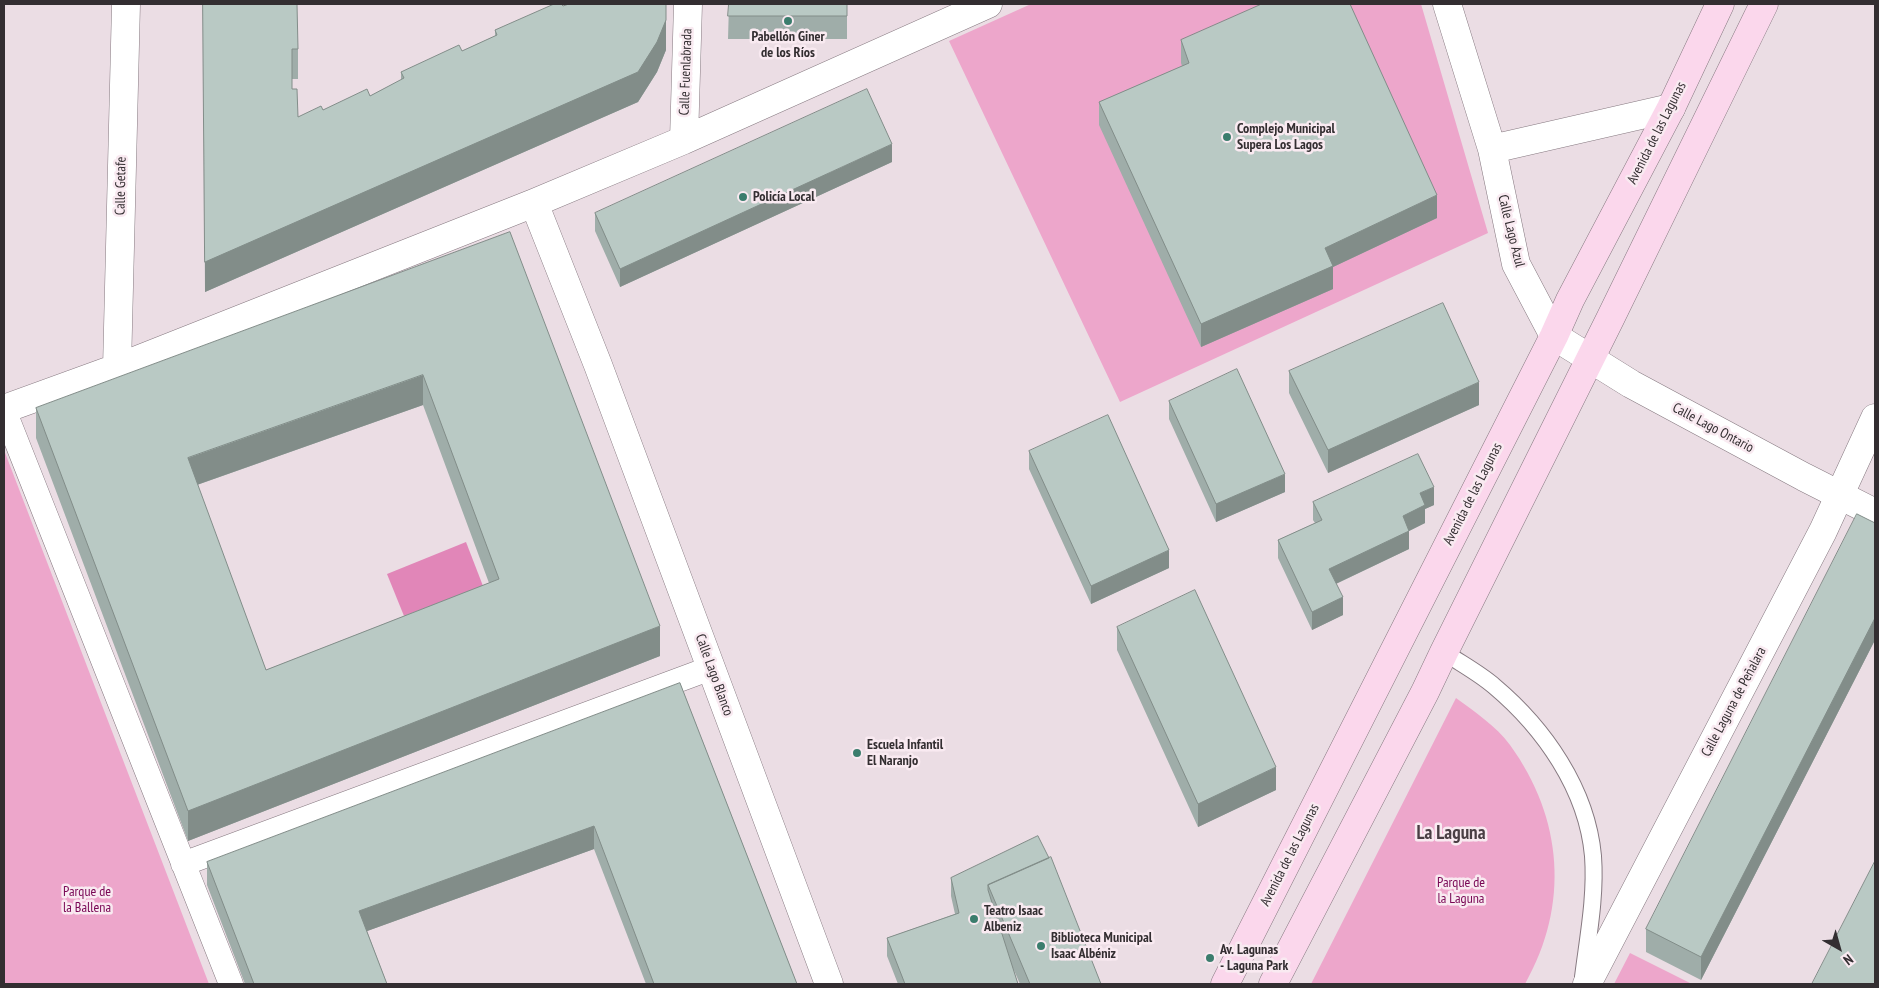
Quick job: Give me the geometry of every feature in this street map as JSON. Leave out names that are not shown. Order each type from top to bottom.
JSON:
[{"type":"main road","name":"Avenida de las Lagunas","points":[[1225,984],[1554,336],[1570,300],[1671,108],[1720,4]]},
{"type":"main road","points":[[1273,984],[1416,710],[1764,4]]},
{"type":"street","name":"Calle Getafe","points":[[117,368],[126,4]]},
{"type":"street","name":"Calle Fuenlabrada","points":[[684,140],[688,4]]},
{"type":"street","points":[[231,984],[4,410],[117,368],[534,203],[684,140],[988,4]]},
{"type":"street","name":"Calle Lago Azul","points":[[1447,4],[1492,149],[1516,264],[1554,336]]},
{"type":"street","points":[[1492,149],[1671,108]]},
{"type":"street","name":"Calle Lago Blanco","points":[[534,203],[598,365],[830,984]]},
{"type":"street","name":"Calle Lago Ontario","points":[[1554,336],[1640,388],[1804,477],[1875,513]]},
{"type":"street","name":"Calle Laguna de Peñalara","points":[[1586,984],[1818,540],[1875,418]]},
{"type":"street","points":[[183,864],[711,668]]},
{"type":"lane","points":[[1444,652],[1493,686],[1536,727],[1562,766],[1584,810],[1593,856],[1592,906],[1582,984]]},
{"type":"green space","name":"Complejo Municipal Supera Los Lagos","points":[[1031,4],[1421,4],[1488,233],[1120,402],[949,41]]},
{"type":"green space","name":"Parque de la Ballena","points":[[4,450],[209,984],[4,984]]},
{"type":"green space","name":"Parque de la Laguna","points":[[1456,698],[1492,725],[1510,745],[1528,773],[1541,802],[1550,832],[1554,862],[1554,893],[1549,924],[1539,954],[1525,984],[1311,984]]},
{"type":"green space","points":[[1630,953],[1692,984],[1614,984]]},
{"type":"shaded area","points":[[466,542],[483,586],[404,616],[387,574]]},
{"type":"building","points":[[203,4],[297,4],[298,49],[292,49],[292,89],[297,89],[298,117],[321,106],[323,110],[367,89],[370,96],[404,78],[401,72],[459,45],[462,51],[497,35],[495,30],[554,4],[561,4],[563,6],[569,4],[666,4],[666,20],[657,42],[638,72],[205,262]]},
{"type":"building","points":[[729,4],[847,4],[847,16],[728,16]]},
{"type":"building","points":[[1262,4],[1350,4],[1437,195],[1325,248],[1333,266],[1201,324],[1099,102],[1189,63],[1181,40]]},
{"type":"building","name":"Policía Local","points":[[867,89],[892,144],[620,269],[595,213]]},
{"type":"building","points":[[510,232],[660,626],[188,811],[36,408]],"holes":[[[423,375],[499,579],[266,670],[188,458]]]},
{"type":"building","points":[[1443,303],[1479,382],[1328,450],[1289,371]]},
{"type":"building","points":[[1237,369],[1285,474],[1216,504],[1169,401]]},
{"type":"building","points":[[1108,415],[1169,550],[1091,586],[1029,451]]},
{"type":"building","points":[[1418,454],[1434,487],[1420,493],[1425,505],[1403,516],[1409,531],[1329,569],[1343,597],[1312,612],[1278,540],[1322,520],[1313,502]]},
{"type":"building","points":[[1857,514],[1875,523],[1875,618],[1701,957],[1646,929]]},
{"type":"building","points":[[1195,590],[1276,767],[1198,804],[1117,627]]},
{"type":"building","points":[[680,683],[797,984],[654,984],[594,826],[359,911],[387,984],[254,984],[207,862]]},
{"type":"building","name":"Teatro Isaac Albeniz","points":[[1038,836],[1049,858],[988,885],[1018,984],[905,984],[887,938],[959,913],[951,878]]},
{"type":"building","name":"Biblioteca Municipal Isaac Albéniz","points":[[1051,857],[1101,984],[1030,984],[988,885]]},
{"type":"building","points":[[1875,861],[1875,984],[1812,984]]},
{"type":"place","name":"Pabellón Giner de los Ríos","points":[[788,21]]},
{"type":"place","name":"Complejo Municipal Supera Los Lagos","points":[[1227,137]]},
{"type":"place","name":"Policía Local","points":[[743,197]]},
{"type":"place","name":"Escuela Infantil El Naranjo","points":[[857,753]]},
{"type":"place","name":"Teatro Isaac Albeniz","points":[[974,919]]},
{"type":"place","name":"Biblioteca Municipal Isaac Albéniz","points":[[1041,946]]},
{"type":"place","name":"Av. Lagunas - Laguna Park","points":[[1210,958]]},
{"type":"district","name":"La Laguna","points":[[1451,834]]}]
